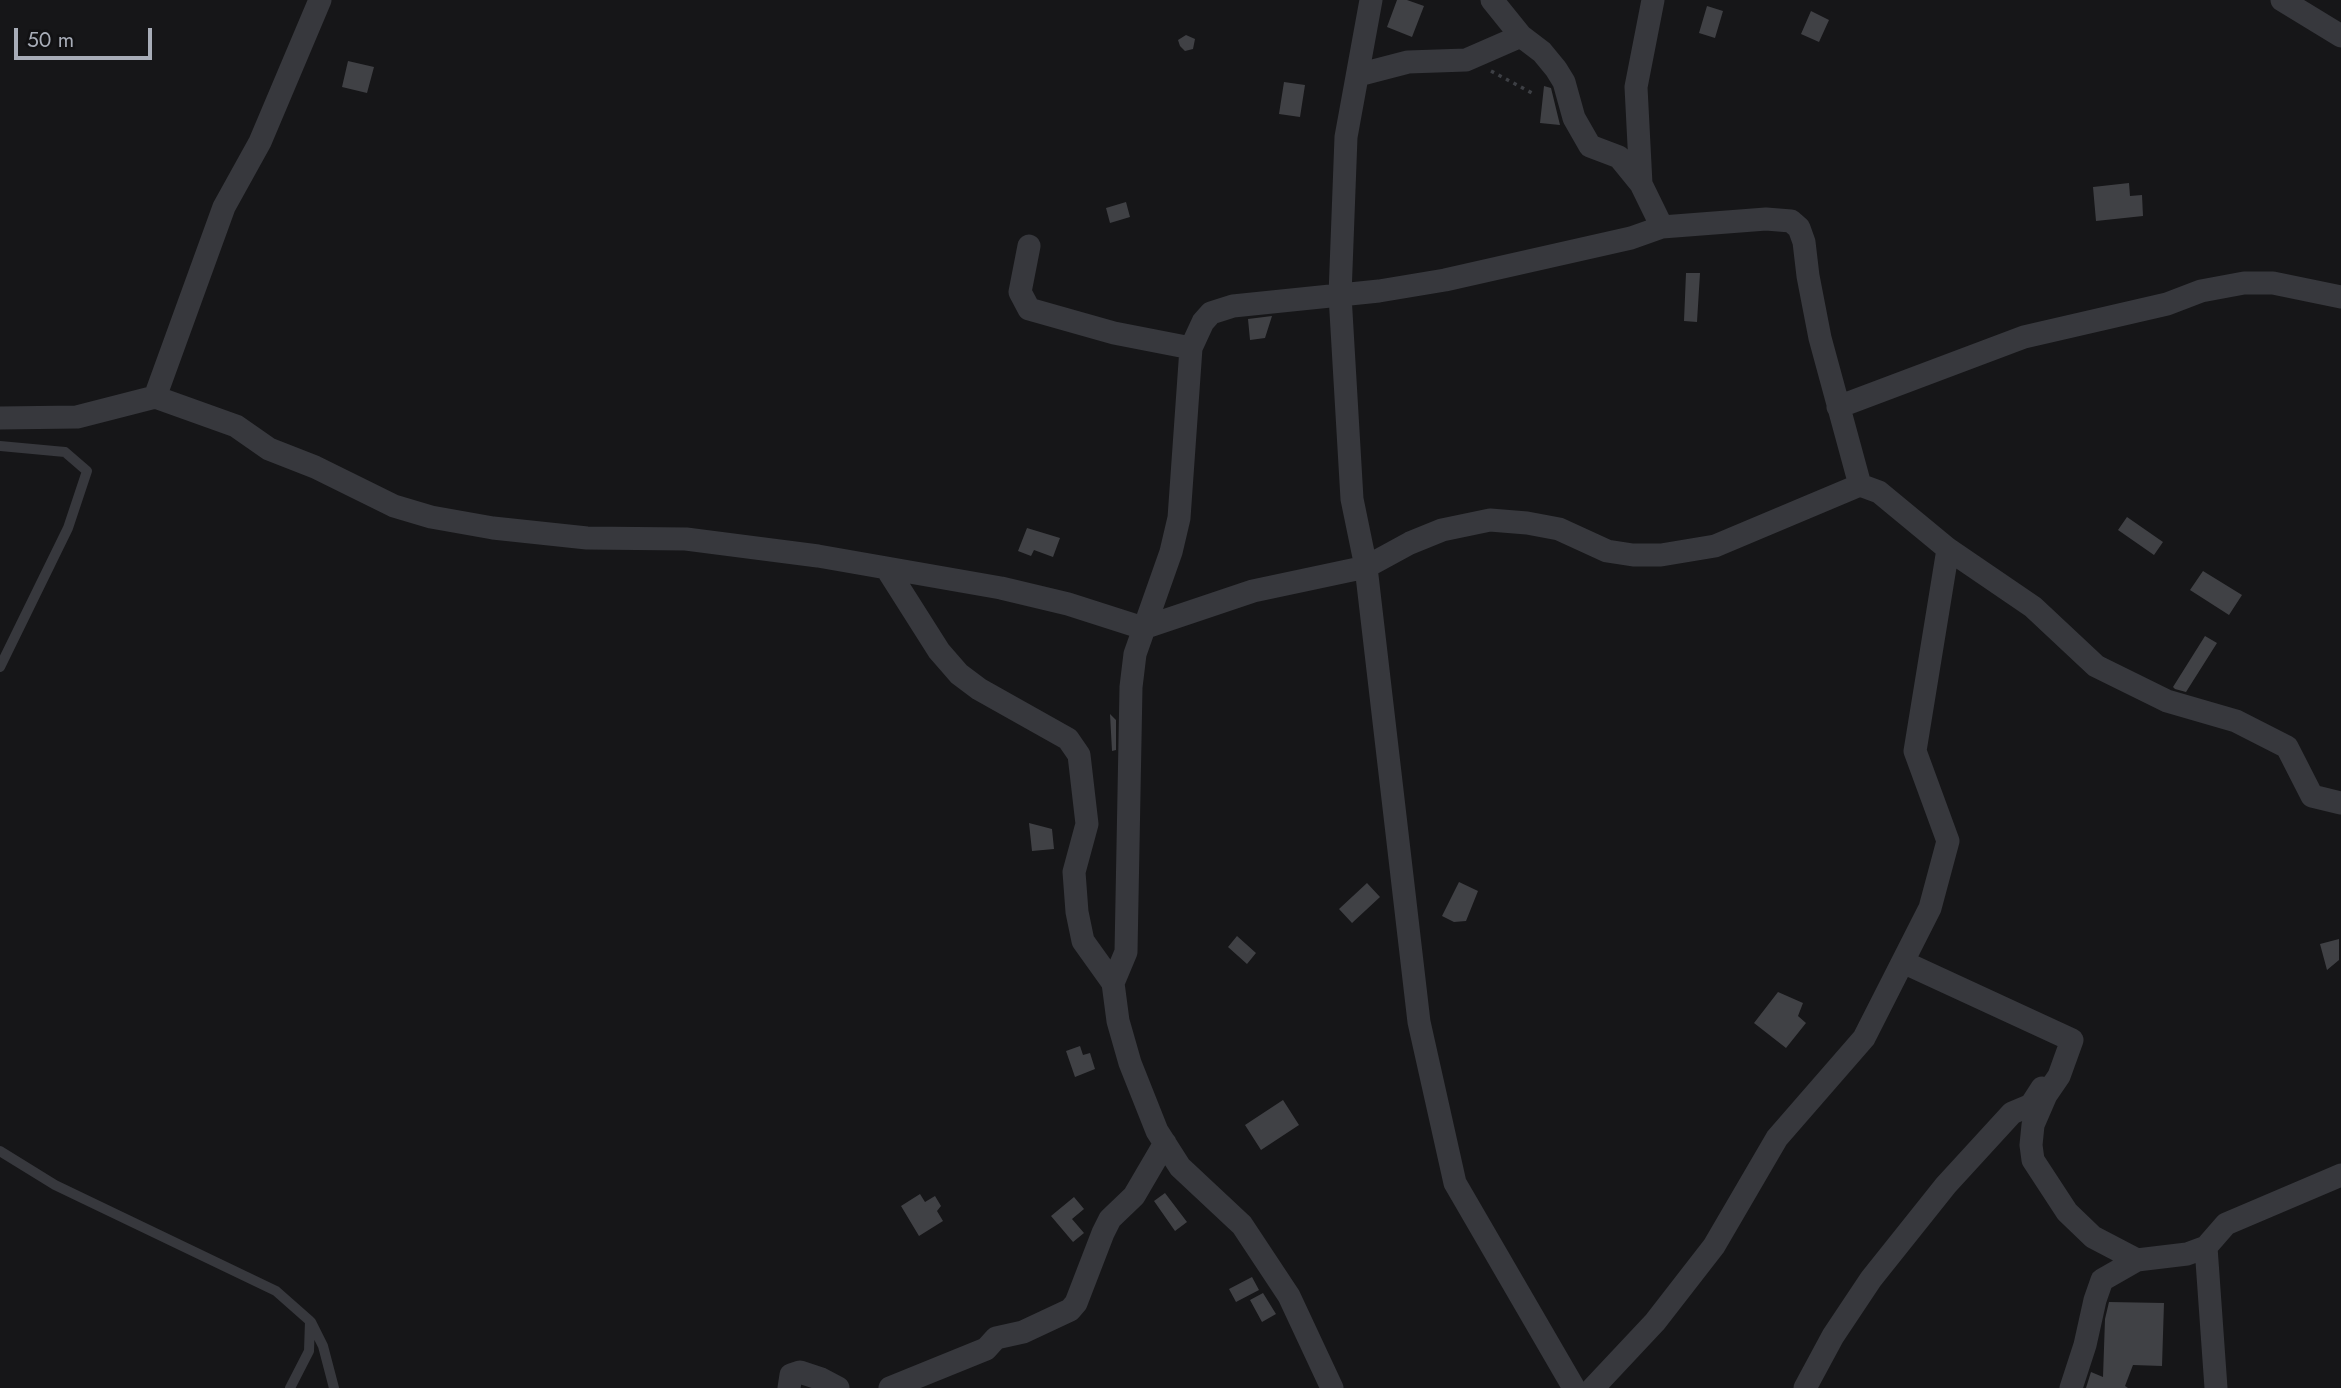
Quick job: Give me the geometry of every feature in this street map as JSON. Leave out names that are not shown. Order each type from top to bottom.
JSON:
[{"type":"street","points":[[155,397],[224,207],[260,142],[320,0]]},
{"type":"street","points":[[1371,0],[1346,137],[1340,295],[1353,499],[1366,567],[1419,1022],[1455,1183],[1574,1388]]},
{"type":"street","points":[[1492,0],[1521,36],[1542,51],[1564,82],[1574,118],[1590,146],[1619,157],[1641,184],[1662,228]]},
{"type":"street","points":[[1641,184],[1636,87],[1653,0]]},
{"type":"street","points":[[2282,0],[2341,36]]},
{"type":"street","points":[[1358,75],[1408,62],[1466,60],[1521,36]]},
{"type":"street","points":[[1113,982],[1126,953],[1130,687],[1135,654],[1171,552],[1179,518],[1191,348],[1203,322],[1211,313],[1233,306],[1379,291],[1445,280],[1630,238],[1662,228],[1766,219],[1791,221],[1799,228],[1804,242],[1813,304],[1860,485]]},
{"type":"street","points":[[1029,246],[1020,292],[1029,309],[1114,333],[1191,348]]},
{"type":"street","points":[[1838,407],[2024,337],[2167,304],[2201,291],[2244,284],[2273,283],[2341,297]]},
{"type":"street","points":[[0,418],[77,417],[155,397],[236,426],[269,449],[314,467],[394,506],[431,517],[493,528],[587,538],[686,539],[818,556],[1038,596],[1143,628],[1253,591],[1366,567],[1410,543],[1442,530],[1490,520],[1559,529],[1608,551],[1633,555],[1686,552],[1714,546],[1860,485],[1879,492],[1948,549],[2033,607],[2096,666],[2167,701],[2236,721],[2287,747],[2312,796],[2341,803]]},
{"type":"street","points":[[1593,1388],[1655,1322],[1714,1246],[1777,1138],[1864,1038],[1930,908],[1948,841],[1914,751],[1948,549]]},
{"type":"street","points":[[887,569],[939,650],[959,674],[979,689],[1068,739],[1079,755],[1087,824],[1074,872],[1077,912],[1083,941],[1113,982],[1118,1021],[1130,1063],[1157,1131],[1180,1167],[1242,1225],[1289,1296],[1332,1388]]},
{"type":"street","points":[[1903,962],[2072,1040]]},
{"type":"street","points":[[2072,1040],[2059,1076],[2046,1095],[2033,1125],[2033,1160],[2067,1212],[2093,1237],[2137,1260]]},
{"type":"street","points":[[1805,1388],[1833,1336],[1871,1279],[1946,1185],[2012,1113],[2031,1105],[2072,1040]]},
{"type":"street","points":[[890,1388],[986,1349],[996,1338],[1023,1332],[1070,1310],[1076,1303],[1110,1219],[1134,1196],[1165,1143]]},
{"type":"street","points":[[2071,1388],[2102,1280],[2137,1260],[2188,1254],[2206,1247],[2225,1224],[2341,1175]]},
{"type":"street","points":[[2206,1247],[2216,1388]]},
{"type":"street","points":[[789,1388],[791,1375],[800,1372],[838,1388]]},
{"type":"lane","points":[[0,446],[65,453],[87,471],[68,528],[0,667]]},
{"type":"lane","points":[[0,1151],[55,1185],[276,1291],[310,1321],[323,1346],[334,1388]]},
{"type":"lane","points":[[290,1388],[309,1352],[310,1321]]},
{"type":"path","points":[[1466,60],[1505,77],[1532,93]]},
{"type":"building","points":[[1397,0],[1407,0],[1424,6],[1412,37],[1387,27]]},
{"type":"building","points":[[1707,6],[1723,11],[1715,38],[1699,33]]},
{"type":"building","points":[[1811,11],[1829,20],[1819,42],[1801,34]]},
{"type":"building","points":[[1186,35],[1195,39],[1193,49],[1185,51],[1178,40]]},
{"type":"building","points":[[348,61],[374,67],[367,93],[342,87]]},
{"type":"building","points":[[1284,82],[1305,85],[1300,117],[1279,114]]},
{"type":"building","points":[[1544,86],[1551,88],[1560,125],[1540,123]]},
{"type":"building","points":[[2129,183],[2130,196],[2142,195],[2143,216],[2096,221],[2093,187]]},
{"type":"building","points":[[1126,202],[1130,217],[1110,223],[1106,208]]},
{"type":"building","points":[[1686,273],[1700,273],[1697,322],[1684,321]]},
{"type":"building","points":[[1272,316],[1265,338],[1250,340],[1248,319]]},
{"type":"building","points":[[2127,517],[2163,542],[2154,555],[2118,530]]},
{"type":"building","points":[[1027,528],[1060,538],[1053,557],[1034,550],[1031,556],[1018,551]]},
{"type":"building","points":[[2203,571],[2242,595],[2229,615],[2190,590]]},
{"type":"building","points":[[2205,636],[2217,643],[2186,692],[2175,689],[2173,687]]},
{"type":"building","points":[[1110,714],[1116,720],[1116,750],[1112,751]]},
{"type":"building","points":[[1029,823],[1052,829],[1054,849],[1032,851]]},
{"type":"building","points":[[1459,882],[1478,891],[1466,921],[1454,922],[1442,916]]},
{"type":"building","points":[[1367,883],[1380,897],[1352,923],[1339,909]]},
{"type":"building","points":[[1237,936],[1256,953],[1247,964],[1228,947]]},
{"type":"building","points":[[2339,939],[2339,960],[2327,970],[2320,944]]},
{"type":"building","points":[[1778,992],[1803,1003],[1798,1016],[1806,1023],[1786,1048],[1754,1023]]},
{"type":"building","points":[[1080,1046],[1083,1055],[1090,1053],[1095,1069],[1075,1077],[1066,1051]]},
{"type":"building","points":[[1283,1100],[1299,1125],[1261,1150],[1245,1125]]},
{"type":"building","points":[[1165,1193],[1187,1222],[1175,1231],[1154,1201]]},
{"type":"building","points":[[920,1194],[925,1202],[935,1196],[941,1206],[937,1211],[943,1221],[919,1236],[901,1206]]},
{"type":"building","points":[[1074,1197],[1084,1209],[1072,1219],[1084,1233],[1073,1242],[1051,1216]]},
{"type":"building","points":[[1252,1277],[1259,1290],[1236,1302],[1229,1289]]},
{"type":"building","points":[[1263,1293],[1276,1314],[1262,1322],[1250,1300]]},
{"type":"building","points":[[2109,1302],[2164,1303],[2162,1366],[2133,1365],[2125,1386],[2128,1388],[2086,1388],[2091,1372],[2103,1377],[2105,1319]]}]
